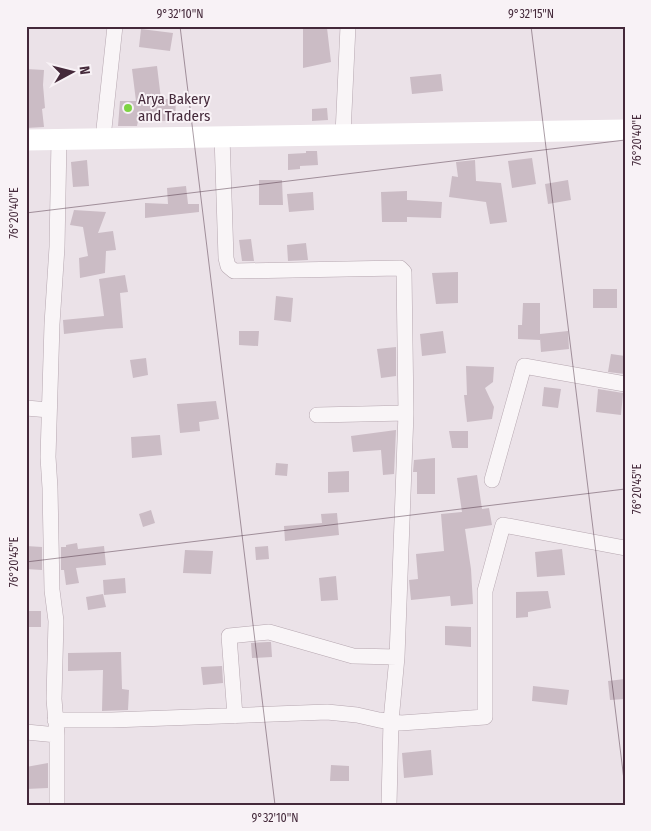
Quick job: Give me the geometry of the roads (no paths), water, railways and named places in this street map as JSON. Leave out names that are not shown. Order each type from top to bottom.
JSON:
[{"type":"main road","points":[[26,140],[625,130]]},
{"type":"street","points":[[104,138],[115,26]]},
{"type":"street","points":[[342,134],[348,26]]},
{"type":"street","points":[[222,136],[226,258],[228,266],[234,271],[400,268],[404,272],[406,413],[397,657],[391,721],[389,805]]},
{"type":"street","points":[[57,805],[54,699],[56,621],[52,590],[48,457],[52,324],[57,247],[59,139]]},
{"type":"street","points":[[492,480],[524,366],[625,384]]},
{"type":"street","points":[[26,408],[49,410]]},
{"type":"street","points":[[317,415],[406,413]]},
{"type":"street","points":[[26,732],[112,720],[327,712],[401,723],[484,718],[485,591],[503,525],[625,548]]},
{"type":"street","points":[[235,716],[228,636],[269,632],[353,656],[397,657]]},
{"type":"place","name":"Arya Bakery and Traders","points":[[128,108]]}]
